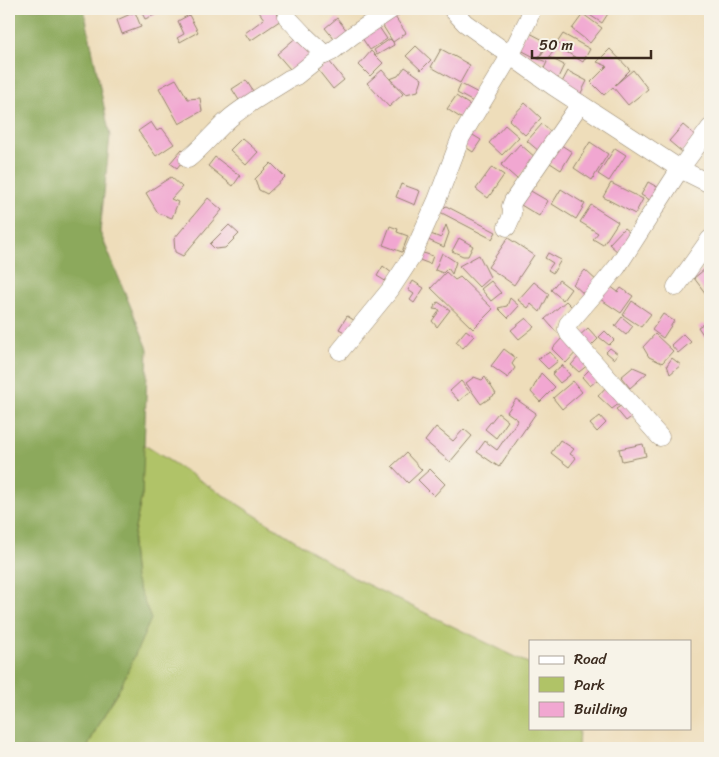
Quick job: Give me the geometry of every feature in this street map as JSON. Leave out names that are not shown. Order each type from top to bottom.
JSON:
[{"type":"street","points":[[188,159],[200,150],[227,120],[238,111],[296,76],[317,58],[331,52],[352,34],[392,9]]},
{"type":"street","points":[[452,9],[465,23],[580,104],[680,169],[710,184]]},
{"type":"street","points":[[340,351],[390,290],[411,258],[437,200],[461,137],[510,56],[532,9]]},
{"type":"street","points":[[287,17],[325,55]]},
{"type":"street","points":[[507,227],[511,219],[513,201],[580,104]]},
{"type":"street","points":[[660,437],[566,329],[568,324],[617,267],[680,169],[710,128]]},
{"type":"street","points":[[676,287],[710,239]]},
{"type":"green space","points":[[9,9],[84,9],[110,136],[100,232],[148,349],[142,495],[132,547],[135,579],[151,619],[121,686],[105,711],[87,748],[9,748]]},
{"type":"green space","points":[[143,444],[354,578],[529,664],[529,730],[579,730],[578,748],[87,748],[105,711],[121,686],[140,593],[135,579],[132,547],[142,495]]},
{"type":"building","points":[[140,9],[157,9],[159,13],[145,19]]},
{"type":"building","points":[[257,9],[274,9],[281,20],[250,41],[245,33],[264,19]]},
{"type":"building","points":[[587,9],[611,9],[602,23],[585,12]]},
{"type":"building","points":[[135,12],[141,27],[122,34],[117,20]]},
{"type":"building","points":[[393,14],[406,33],[393,42],[381,23]]},
{"type":"building","points":[[583,14],[602,28],[590,43],[572,29]]},
{"type":"building","points":[[189,15],[198,32],[180,42],[177,38],[184,34],[178,21]]},
{"type":"building","points":[[337,18],[351,36],[339,45],[325,28]]},
{"type":"building","points":[[377,24],[387,39],[370,50],[360,35]]},
{"type":"building","points":[[710,30],[710,43],[704,38]]},
{"type":"building","points":[[526,31],[547,42],[538,59],[517,48]]},
{"type":"building","points":[[563,34],[590,49],[583,62],[563,50],[564,47],[557,43]]},
{"type":"building","points":[[299,35],[317,58],[296,76],[277,54]]},
{"type":"building","points":[[390,39],[394,45],[377,55],[374,50]]},
{"type":"building","points":[[550,42],[557,47],[549,57],[564,65],[555,84],[540,77],[547,62],[538,59]]},
{"type":"building","points":[[416,46],[431,60],[421,70],[406,56]]},
{"type":"building","points":[[441,49],[470,65],[460,83],[431,67]]},
{"type":"building","points":[[610,49],[630,70],[615,85],[633,70],[648,89],[628,105],[613,87],[604,95],[591,82],[607,66],[597,62]]},
{"type":"building","points":[[371,51],[383,63],[370,76],[359,65]]},
{"type":"building","points":[[329,61],[344,80],[333,89],[318,70]]},
{"type":"building","points":[[405,67],[422,79],[418,91],[406,94],[390,79],[398,76]]},
{"type":"building","points":[[382,70],[403,94],[389,107],[367,83]]},
{"type":"building","points":[[568,71],[587,81],[579,97],[560,86]]},
{"type":"building","points":[[176,79],[188,99],[200,98],[202,111],[179,124],[159,88]]},
{"type":"building","points":[[246,80],[258,99],[244,108],[232,89]]},
{"type":"building","points":[[461,84],[482,95],[477,104],[457,93]]},
{"type":"building","points":[[456,96],[473,107],[464,120],[447,109]]},
{"type":"building","points":[[525,103],[541,118],[525,135],[509,120]]},
{"type":"building","points":[[151,122],[157,131],[162,128],[174,144],[156,156],[138,131]]},
{"type":"building","points":[[542,124],[554,135],[540,152],[527,141]]},
{"type":"building","points":[[505,125],[519,137],[502,155],[489,143]]},
{"type":"building","points":[[683,125],[696,136],[682,152],[669,141]]},
{"type":"building","points":[[463,129],[481,140],[473,152],[455,140]]},
{"type":"building","points":[[242,138],[258,152],[246,165],[230,150]]},
{"type":"building","points":[[590,142],[608,154],[592,180],[574,168]]},
{"type":"building","points":[[558,143],[572,152],[561,170],[547,161]]},
{"type":"building","points":[[520,144],[536,158],[517,179],[501,165]]},
{"type":"building","points":[[615,148],[626,155],[609,181],[598,174]]},
{"type":"building","points":[[182,149],[188,154],[177,168],[170,163]]},
{"type":"building","points":[[215,157],[240,176],[233,186],[208,166]]},
{"type":"building","points":[[271,163],[285,177],[267,194],[259,190],[255,179]]},
{"type":"building","points":[[492,167],[504,175],[488,198],[476,189]]},
{"type":"building","points":[[171,177],[182,187],[171,199],[178,202],[172,218],[158,213],[146,193]]},
{"type":"building","points":[[648,182],[661,189],[655,203],[641,195]]},
{"type":"building","points":[[611,183],[643,199],[635,214],[603,197]]},
{"type":"building","points":[[401,184],[420,191],[415,205],[396,197]]},
{"type":"building","points":[[561,189],[585,204],[576,219],[552,204]]},
{"type":"building","points":[[529,190],[548,201],[539,216],[521,205]]},
{"type":"building","points":[[208,198],[222,210],[183,256],[175,252],[174,239]]},
{"type":"building","points":[[591,205],[618,222],[603,245],[593,239],[598,233],[580,222]]},
{"type":"building","points":[[446,206],[496,232],[492,239],[440,212]]},
{"type":"building","points":[[229,225],[239,234],[225,248],[215,249],[210,244]]},
{"type":"building","points":[[446,225],[449,233],[444,247],[426,239],[428,233],[441,238]]},
{"type":"building","points":[[390,226],[398,229],[397,232],[408,236],[402,252],[383,245]]},
{"type":"building","points":[[624,228],[634,236],[619,253],[609,244]]},
{"type":"building","points":[[459,238],[473,246],[468,256],[452,251]]},
{"type":"building","points":[[508,238],[534,255],[514,285],[488,267]]},
{"type":"building","points":[[420,252],[433,256],[430,264],[417,259]]},
{"type":"building","points":[[442,253],[456,262],[452,274],[448,268],[443,273],[435,270]]},
{"type":"building","points":[[548,253],[561,260],[553,273],[548,270],[553,263],[545,258]]},
{"type":"building","points":[[479,255],[490,277],[479,287],[459,266]]},
{"type":"building","points":[[710,265],[710,291],[706,294],[694,278]]},
{"type":"building","points":[[383,266],[393,274],[387,282],[377,276]]},
{"type":"building","points":[[585,270],[599,283],[586,296],[573,284]]},
{"type":"building","points":[[446,272],[455,280],[460,277],[493,309],[473,329],[431,288]]},
{"type":"building","points":[[559,280],[571,289],[563,300],[551,290]]},
{"type":"building","points":[[413,281],[424,288],[414,303],[410,300],[414,294],[408,290]]},
{"type":"building","points":[[491,281],[501,293],[491,301],[481,289]]},
{"type":"building","points":[[534,282],[549,294],[540,312],[531,304],[528,308],[518,300]]},
{"type":"building","points":[[606,283],[618,292],[621,288],[633,296],[621,313],[597,297]]},
{"type":"building","points":[[510,298],[519,306],[508,318],[498,308],[507,306]]},
{"type":"building","points":[[566,301],[573,308],[558,334],[545,319]]},
{"type":"building","points":[[632,301],[651,314],[641,327],[623,315]]},
{"type":"building","points":[[438,302],[450,310],[437,327],[432,321],[440,310],[433,309]]},
{"type":"building","points":[[663,314],[674,321],[663,338],[652,330]]},
{"type":"building","points":[[347,316],[357,322],[350,335],[339,329]]},
{"type":"building","points":[[622,317],[633,326],[626,335],[615,326]]},
{"type":"building","points":[[526,318],[534,327],[519,339],[511,330]]},
{"type":"building","points":[[703,324],[710,328],[710,338],[706,339],[698,327]]},
{"type":"building","points":[[588,328],[598,339],[589,348],[578,337]]},
{"type":"building","points":[[466,330],[474,336],[463,348],[456,342]]},
{"type":"building","points":[[605,331],[614,340],[609,345],[599,337]]},
{"type":"building","points":[[655,334],[673,351],[662,363],[649,357],[643,347]]},
{"type":"building","points":[[683,334],[691,342],[678,353],[671,345]]},
{"type":"building","points":[[562,338],[580,348],[566,363],[552,349]]},
{"type":"building","points":[[610,348],[618,354],[614,359],[606,352]]},
{"type":"building","points":[[504,349],[516,358],[512,364],[515,368],[508,378],[491,366]]},
{"type":"building","points":[[550,352],[558,361],[548,369],[538,359]]},
{"type":"building","points":[[580,355],[589,364],[579,372],[571,365]]},
{"type":"building","points":[[672,358],[681,365],[670,374],[667,365]]},
{"type":"building","points":[[562,365],[570,375],[560,383],[552,374]]},
{"type":"building","points":[[594,365],[603,375],[590,386],[582,377]]},
{"type":"building","points":[[633,367],[647,373],[630,388],[621,377]]},
{"type":"building","points":[[541,373],[555,387],[540,402],[531,392]]},
{"type":"building","points":[[474,377],[482,380],[485,377],[496,394],[481,404],[466,383]]},
{"type":"building","points":[[461,381],[470,392],[459,401],[450,391]]},
{"type":"building","points":[[573,381],[582,392],[562,409],[553,398]]},
{"type":"building","points":[[606,387],[624,400],[612,409],[598,396]]},
{"type":"building","points":[[516,399],[536,413],[499,467],[477,452],[485,441],[497,450],[518,420],[507,412]]},
{"type":"building","points":[[625,403],[634,415],[626,421],[616,409]]},
{"type":"building","points":[[498,413],[508,421],[496,438],[485,429]]},
{"type":"building","points":[[600,416],[606,423],[597,432],[590,424]]},
{"type":"building","points":[[436,427],[453,441],[464,429],[472,436],[450,462],[425,441]]},
{"type":"building","points":[[560,440],[574,449],[570,454],[576,458],[569,467],[551,453]]},
{"type":"building","points":[[643,444],[646,456],[622,461],[619,449]]},
{"type":"building","points":[[406,453],[422,470],[408,483],[392,466]]},
{"type":"building","points":[[430,469],[445,484],[434,496],[418,480]]}]
